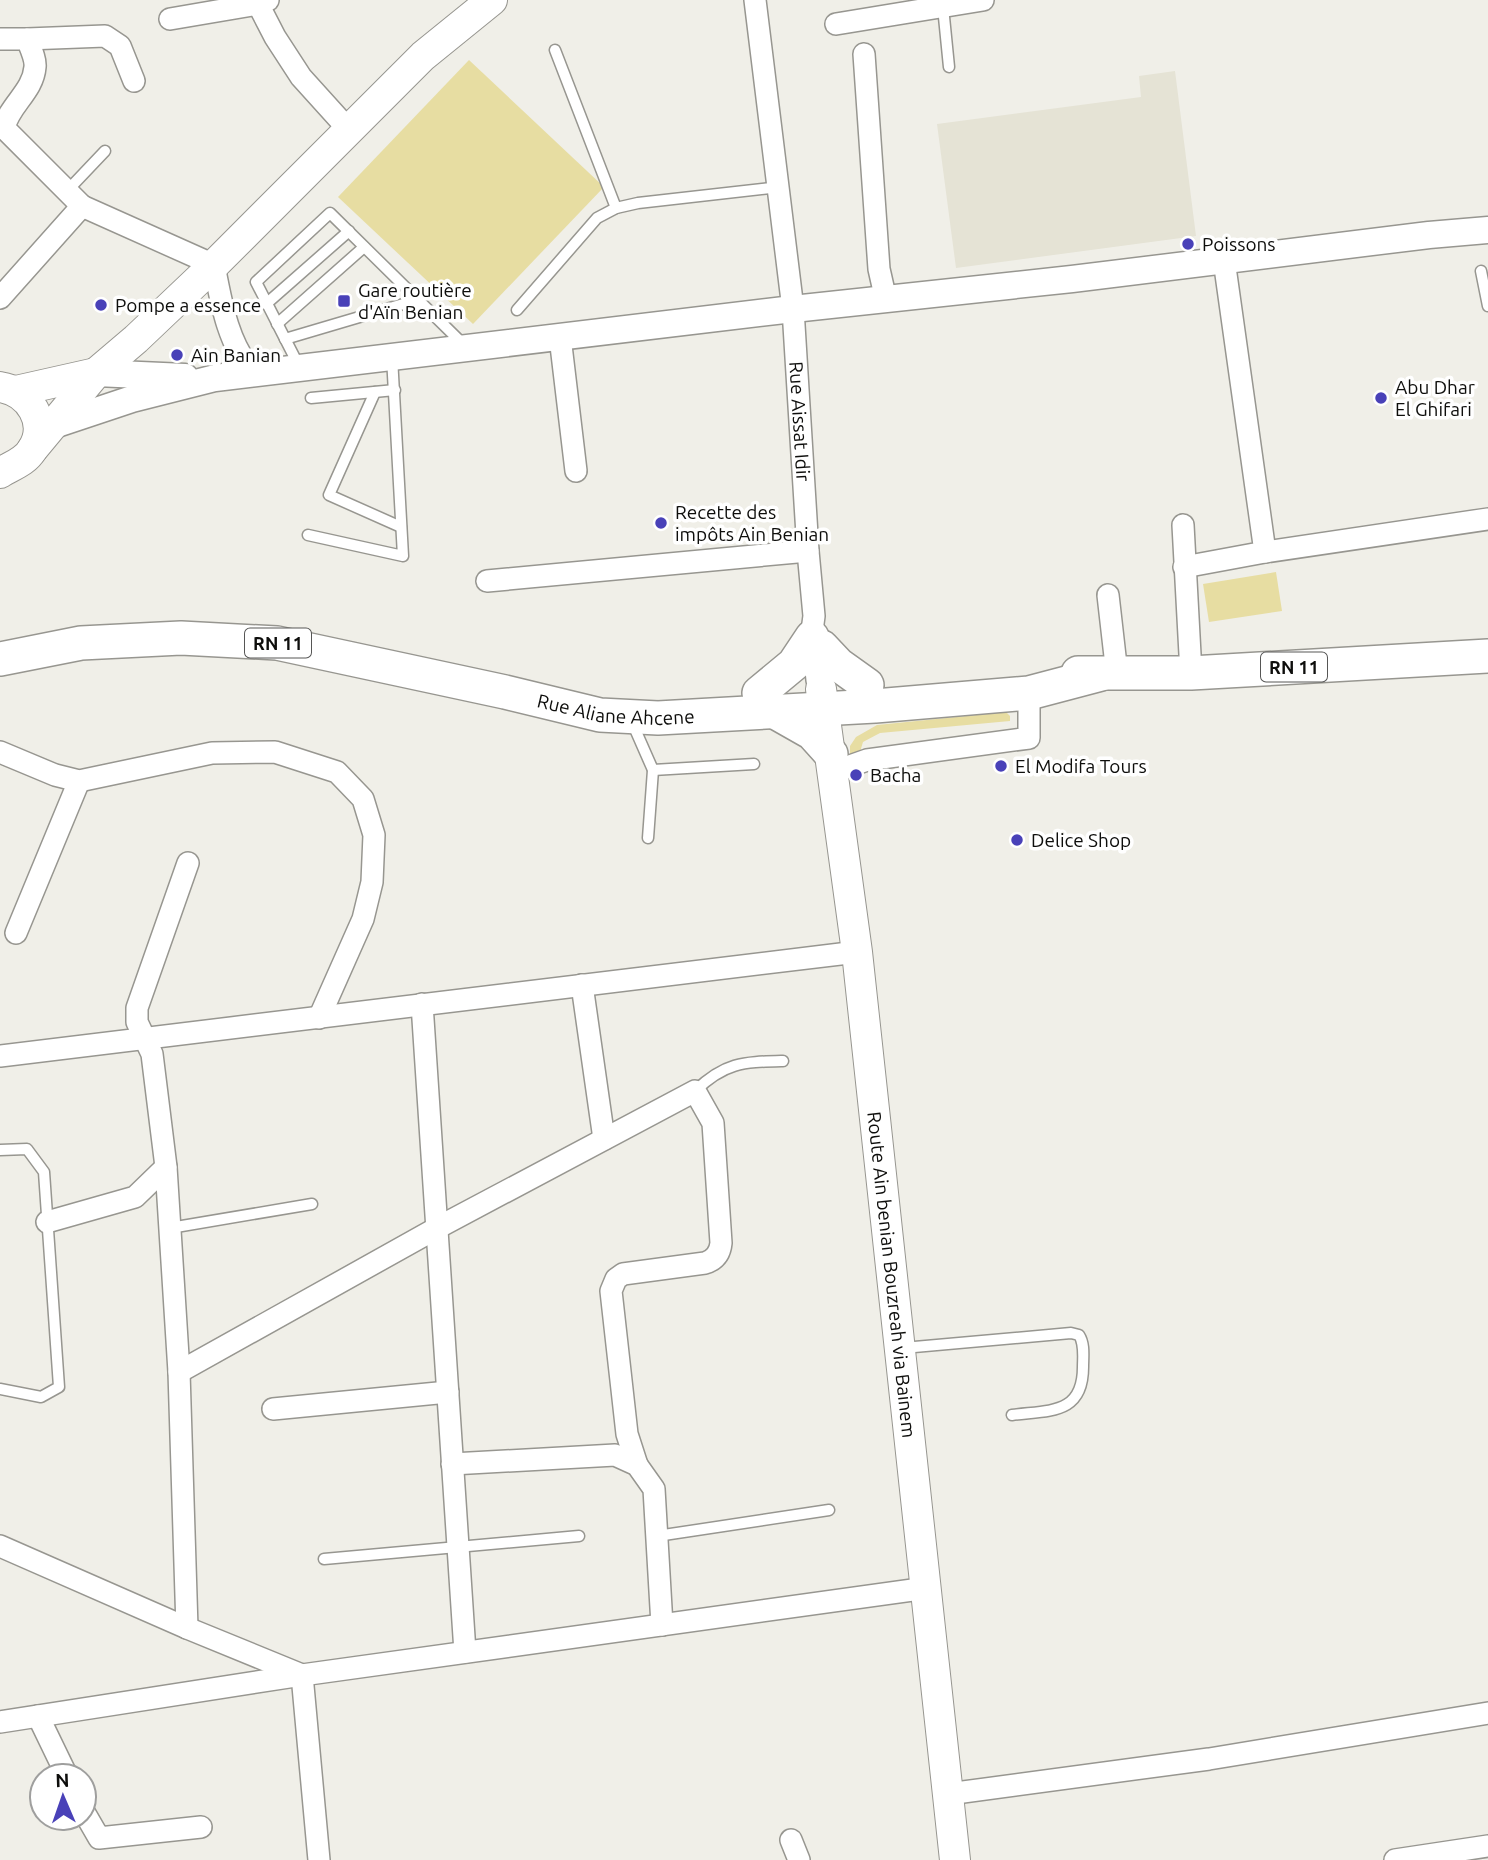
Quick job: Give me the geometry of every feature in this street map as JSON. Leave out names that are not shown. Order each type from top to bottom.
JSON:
[{"type":"main road","points":[[10,465],[54,425],[96,373],[136,340],[214,265],[423,56],[492,0]]},
{"type":"main road","points":[[8,389],[96,373]]},
{"type":"main road","points":[[8,389],[27,399],[35,410],[39,424],[38,437],[10,465]]},
{"type":"main road","points":[[816,633],[839,665],[871,695],[842,729],[832,763],[812,733],[767,702],[816,633]]},
{"type":"main road","name":"RN 11","points":[[0,659],[81,643],[181,638],[277,643],[551,703]]},
{"type":"main road","name":"Rue Aliane Ahcene","points":[[871,695],[1023,671],[1191,673],[1488,656]]},
{"type":"main road","name":"Rue Aliane Ahcene","points":[[551,703],[600,715],[630,718],[767,702],[871,695],[1029,693],[1109,674]]},
{"type":"main road","name":"Rue Aliane Ahcene","points":[[551,703],[681,699],[767,702]]},
{"type":"main road","name":"Route Ain benian Bouzreah via Bainem","points":[[823,699],[857,952],[955,1860]]},
{"type":"street","name":"Rue Aissat Idir","points":[[755,0],[793,309],[817,680],[823,699]]},
{"type":"street","points":[[836,24],[983,0]]},
{"type":"street","points":[[170,19],[263,2],[275,37],[301,77],[348,129]]},
{"type":"street","points":[[0,39],[105,36],[120,46],[134,81]]},
{"type":"street","points":[[27,39],[35,66],[25,93],[7,115],[4,128],[82,206],[214,265],[230,329],[242,360],[254,373]]},
{"type":"street","points":[[864,54],[879,269],[886,300]]},
{"type":"street","points":[[0,299],[82,206]]},
{"type":"street","points":[[54,425],[98,409],[215,378],[1488,230]]},
{"type":"street","points":[[1224,260],[1265,552]]},
{"type":"street","points":[[560,337],[576,471]]},
{"type":"street","points":[[96,373],[215,378]]},
{"type":"street","points":[[1184,567],[1265,552],[1488,519]]},
{"type":"street","points":[[1182,525],[1191,673]]},
{"type":"street","points":[[487,581],[808,551]]},
{"type":"street","points":[[1108,595],[1109,674]]},
{"type":"street","points":[[832,763],[867,761],[1029,738],[1029,693]]},
{"type":"street","points":[[0,752],[79,782],[212,753],[275,752],[337,772],[363,799],[374,835],[372,882],[363,919],[319,1018]]},
{"type":"street","points":[[16,933],[79,782]]},
{"type":"street","points":[[187,1628],[178,1372],[166,1167],[152,1054],[137,1021],[136,1008],[188,863]]},
{"type":"street","points":[[0,1056],[857,952]]},
{"type":"street","points":[[582,985],[604,1139]]},
{"type":"street","points":[[422,1004],[465,1652]]},
{"type":"street","points":[[178,1372],[437,1228],[695,1091],[713,1123],[721,1243],[719,1252],[714,1259],[705,1263],[628,1272],[620,1276],[612,1287],[627,1434],[637,1465],[654,1489],[662,1625]]},
{"type":"street","points":[[47,1222],[135,1197],[166,1167]]},
{"type":"street","points":[[273,1409],[448,1392]]},
{"type":"street","points":[[452,1464],[615,1455],[637,1465]]},
{"type":"street","points":[[0,1546],[302,1675]]},
{"type":"street","points":[[0,1722],[302,1675],[927,1588]]},
{"type":"street","points":[[302,1675],[319,1860]]},
{"type":"street","points":[[948,1794],[1209,1759],[1488,1713]]},
{"type":"street","points":[[38,1716],[60,1762]]},
{"type":"street","points":[[96,1832],[99,1838],[201,1827]]},
{"type":"street","points":[[792,1840],[799,1860]]},
{"type":"street","points":[[1397,1860],[1488,1846]]},
{"type":"lane","points":[[943,7],[949,67]]},
{"type":"lane","points":[[555,50],[616,208]]},
{"type":"lane","points":[[67,191],[105,150]]},
{"type":"lane","points":[[517,310],[597,218],[616,208],[638,203],[779,187]]},
{"type":"lane","points":[[300,368],[256,282],[330,213],[468,348]]},
{"type":"lane","points":[[266,304],[349,231]]},
{"type":"lane","points":[[277,324],[364,247]]},
{"type":"lane","points":[[1481,271],[1488,306]]},
{"type":"lane","points":[[285,339],[417,300]]},
{"type":"lane","points":[[307,535],[402,556],[392,357]]},
{"type":"lane","points":[[311,398],[395,390]]},
{"type":"lane","points":[[375,392],[328,495],[401,527]]},
{"type":"lane","points":[[630,718],[653,770],[648,838]]},
{"type":"lane","points":[[653,770],[754,764]]},
{"type":"lane","points":[[695,1091],[712,1075],[741,1062],[783,1061]]},
{"type":"lane","points":[[0,1150],[27,1149],[44,1172],[59,1387],[41,1396],[0,1388]]},
{"type":"lane","points":[[170,1228],[312,1204]]},
{"type":"lane","points":[[900,1348],[1071,1333],[1079,1335],[1083,1342],[1083,1380],[1074,1401],[1060,1408],[1012,1415]]},
{"type":"lane","points":[[657,1536],[829,1510]]},
{"type":"lane","points":[[324,1559],[579,1536]]},
{"type":"shaded area","points":[[469,60],[604,187],[473,324],[338,197]]},
{"type":"shaded area","points":[[1175,71],[1196,236],[956,268],[937,124],[1141,97],[1139,76]]},
{"type":"shaded area","points":[[1276,572],[1282,611],[1209,622],[1203,584]]},
{"type":"shaded area","points":[[1006,712],[1010,721],[880,733],[863,742],[860,752],[850,759],[850,746],[856,737],[877,725]]},
{"type":"place","name":"Poissons","points":[[1188,244]]},
{"type":"place","name":"Gare routière d'Aïn Benian","points":[[344,301]]},
{"type":"place","name":"Pompe a essence","points":[[101,305]]},
{"type":"place","name":"Ain Banian","points":[[177,355]]},
{"type":"place","name":"Abu Dhar El Ghifari","points":[[1381,398]]},
{"type":"place","name":"Recette des impôts Ain Benian","points":[[661,523]]},
{"type":"place","name":"El Modifa Tours","points":[[1001,766]]},
{"type":"place","name":"Bacha","points":[[856,775]]},
{"type":"place","name":"Delice Shop","points":[[1017,840]]}]
